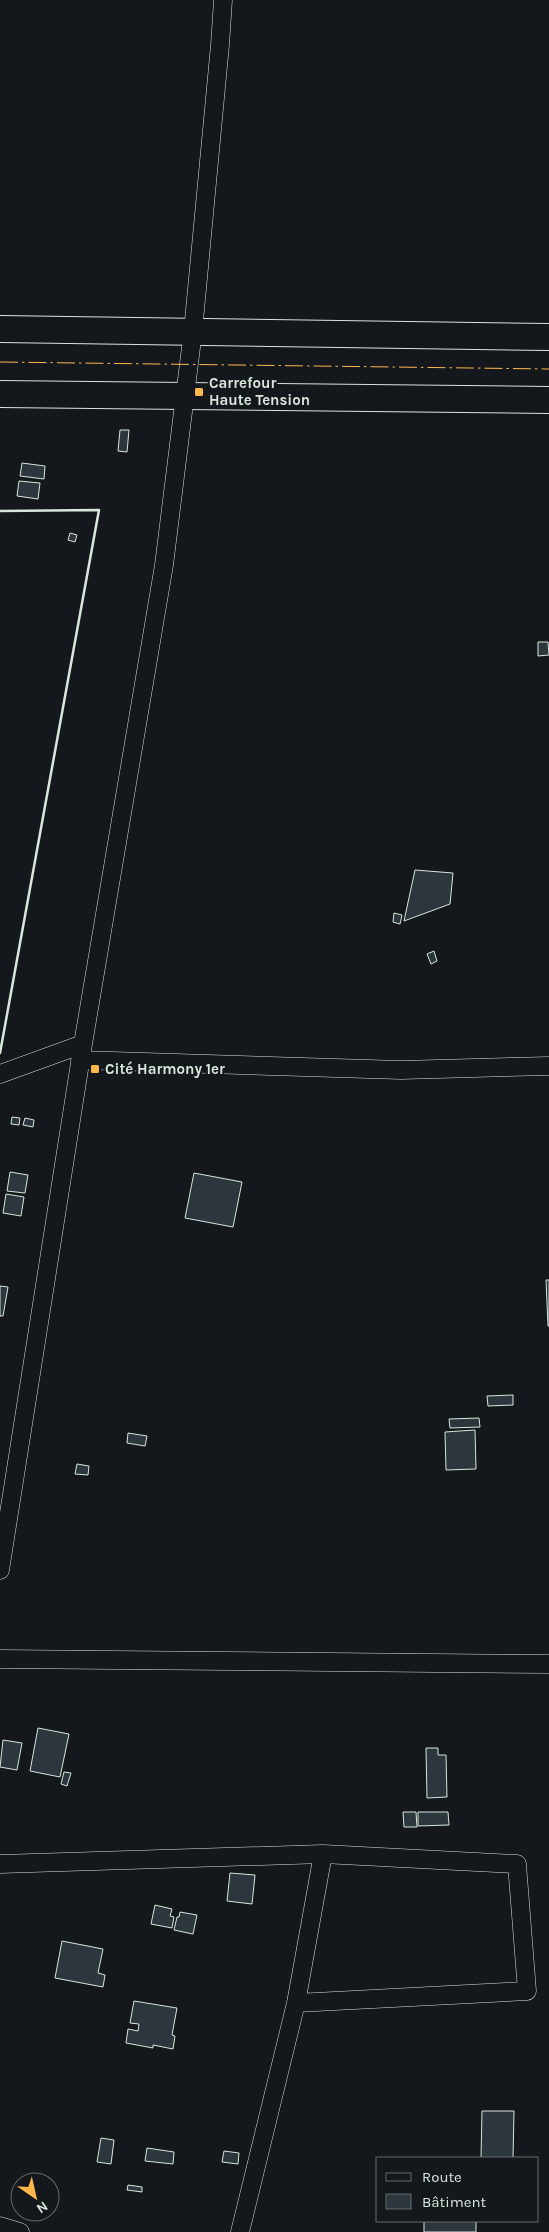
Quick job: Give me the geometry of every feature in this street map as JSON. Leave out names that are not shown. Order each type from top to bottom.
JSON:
[{"type":"highway","points":[[0,330],[549,337]]},
{"type":"highway","points":[[0,394],[549,400]]},
{"type":"street","points":[[0,1570],[6,1493],[164,565],[192,331],[223,0]]},
{"type":"street","points":[[0,1074],[82,1052],[401,1070],[549,1066]]},
{"type":"street","points":[[0,1659],[549,1664]]},
{"type":"street","points":[[240,2232],[296,2003],[324,1854]]},
{"type":"street","points":[[0,1864],[324,1854],[517,1864],[527,1991],[296,2003]]},
{"type":"street","points":[[0,2226],[20,2232]]},
{"type":"building","points":[[120,430],[129,430],[127,452],[118,451]]},
{"type":"building","points":[[22,463],[45,466],[44,479],[20,476]]},
{"type":"building","points":[[19,481],[40,483],[38,499],[17,496]]},
{"type":"building","points":[[70,533],[77,535],[75,542],[68,540]]},
{"type":"building","points":[[538,642],[548,642],[549,655],[538,656]]},
{"type":"building","points":[[415,870],[453,873],[450,904],[404,921]]},
{"type":"building","points":[[394,913],[402,915],[400,924],[393,922]]},
{"type":"building","points":[[434,951],[437,961],[431,964],[427,954]]},
{"type":"building","points":[[12,1117],[20,1118],[19,1125],[11,1124]]},
{"type":"building","points":[[25,1118],[34,1120],[33,1127],[23,1125]]},
{"type":"building","points":[[10,1172],[28,1175],[25,1193],[7,1191]]},
{"type":"building","points":[[194,1173],[242,1182],[233,1227],[185,1218]]},
{"type":"building","points":[[6,1194],[24,1197],[21,1216],[3,1213]]},
{"type":"building","points":[[546,1280],[549,1280],[549,1326],[548,1326]]},
{"type":"building","points":[[0,1286],[8,1287],[3,1316],[0,1316]]},
{"type":"building","points":[[513,1395],[513,1405],[488,1406],[487,1396]]},
{"type":"building","points":[[479,1418],[480,1427],[450,1428],[449,1419]]},
{"type":"building","points":[[475,1430],[476,1469],[446,1470],[445,1432]]},
{"type":"building","points":[[128,1433],[147,1436],[145,1446],[127,1443]]},
{"type":"building","points":[[77,1464],[89,1466],[88,1475],[75,1474]]},
{"type":"building","points":[[38,1728],[69,1734],[60,1777],[30,1771]]},
{"type":"building","points":[[3,1740],[22,1743],[17,1770],[0,1767]]},
{"type":"building","points":[[426,1748],[438,1748],[438,1755],[446,1755],[447,1797],[427,1798]]},
{"type":"building","points":[[64,1772],[71,1773],[67,1786],[61,1784]]},
{"type":"building","points":[[403,1812],[416,1812],[417,1827],[404,1827]]},
{"type":"building","points":[[418,1812],[448,1812],[449,1825],[418,1826]]},
{"type":"building","points":[[230,1873],[255,1875],[252,1904],[227,1901]]},
{"type":"building","points":[[155,1905],[172,1909],[170,1916],[174,1917],[172,1928],[151,1924]]},
{"type":"building","points":[[180,1912],[197,1915],[193,1934],[174,1930]]},
{"type":"building","points":[[62,1941],[103,1949],[98,1973],[105,1975],[103,1987],[55,1978]]},
{"type":"building","points":[[134,2001],[177,2008],[172,2035],[175,2036],[173,2049],[153,2045],[153,2048],[126,2043],[128,2029],[138,2031],[139,2024],[130,2023]]},
{"type":"building","points":[[482,2111],[514,2111],[513,2157],[481,2157]]},
{"type":"building","points":[[101,2138],[114,2140],[111,2164],[97,2162]]},
{"type":"building","points":[[147,2148],[174,2152],[173,2164],[145,2161]]},
{"type":"building","points":[[224,2151],[239,2153],[238,2164],[222,2162]]},
{"type":"building","points":[[128,2185],[142,2187],[142,2192],[127,2190]]},
{"type":"building","points":[[424,2222],[476,2222],[476,2232],[424,2232]]},
{"type":"wall","points":[[0,511],[99,510],[0,1053]]},
{"type":"power","points":[[0,362],[549,369]]},
{"type":"place","name":"Carrefour Haute Tension","points":[[199,392]]},
{"type":"place","name":"Cité Harmony 1er","points":[[95,1069]]}]
